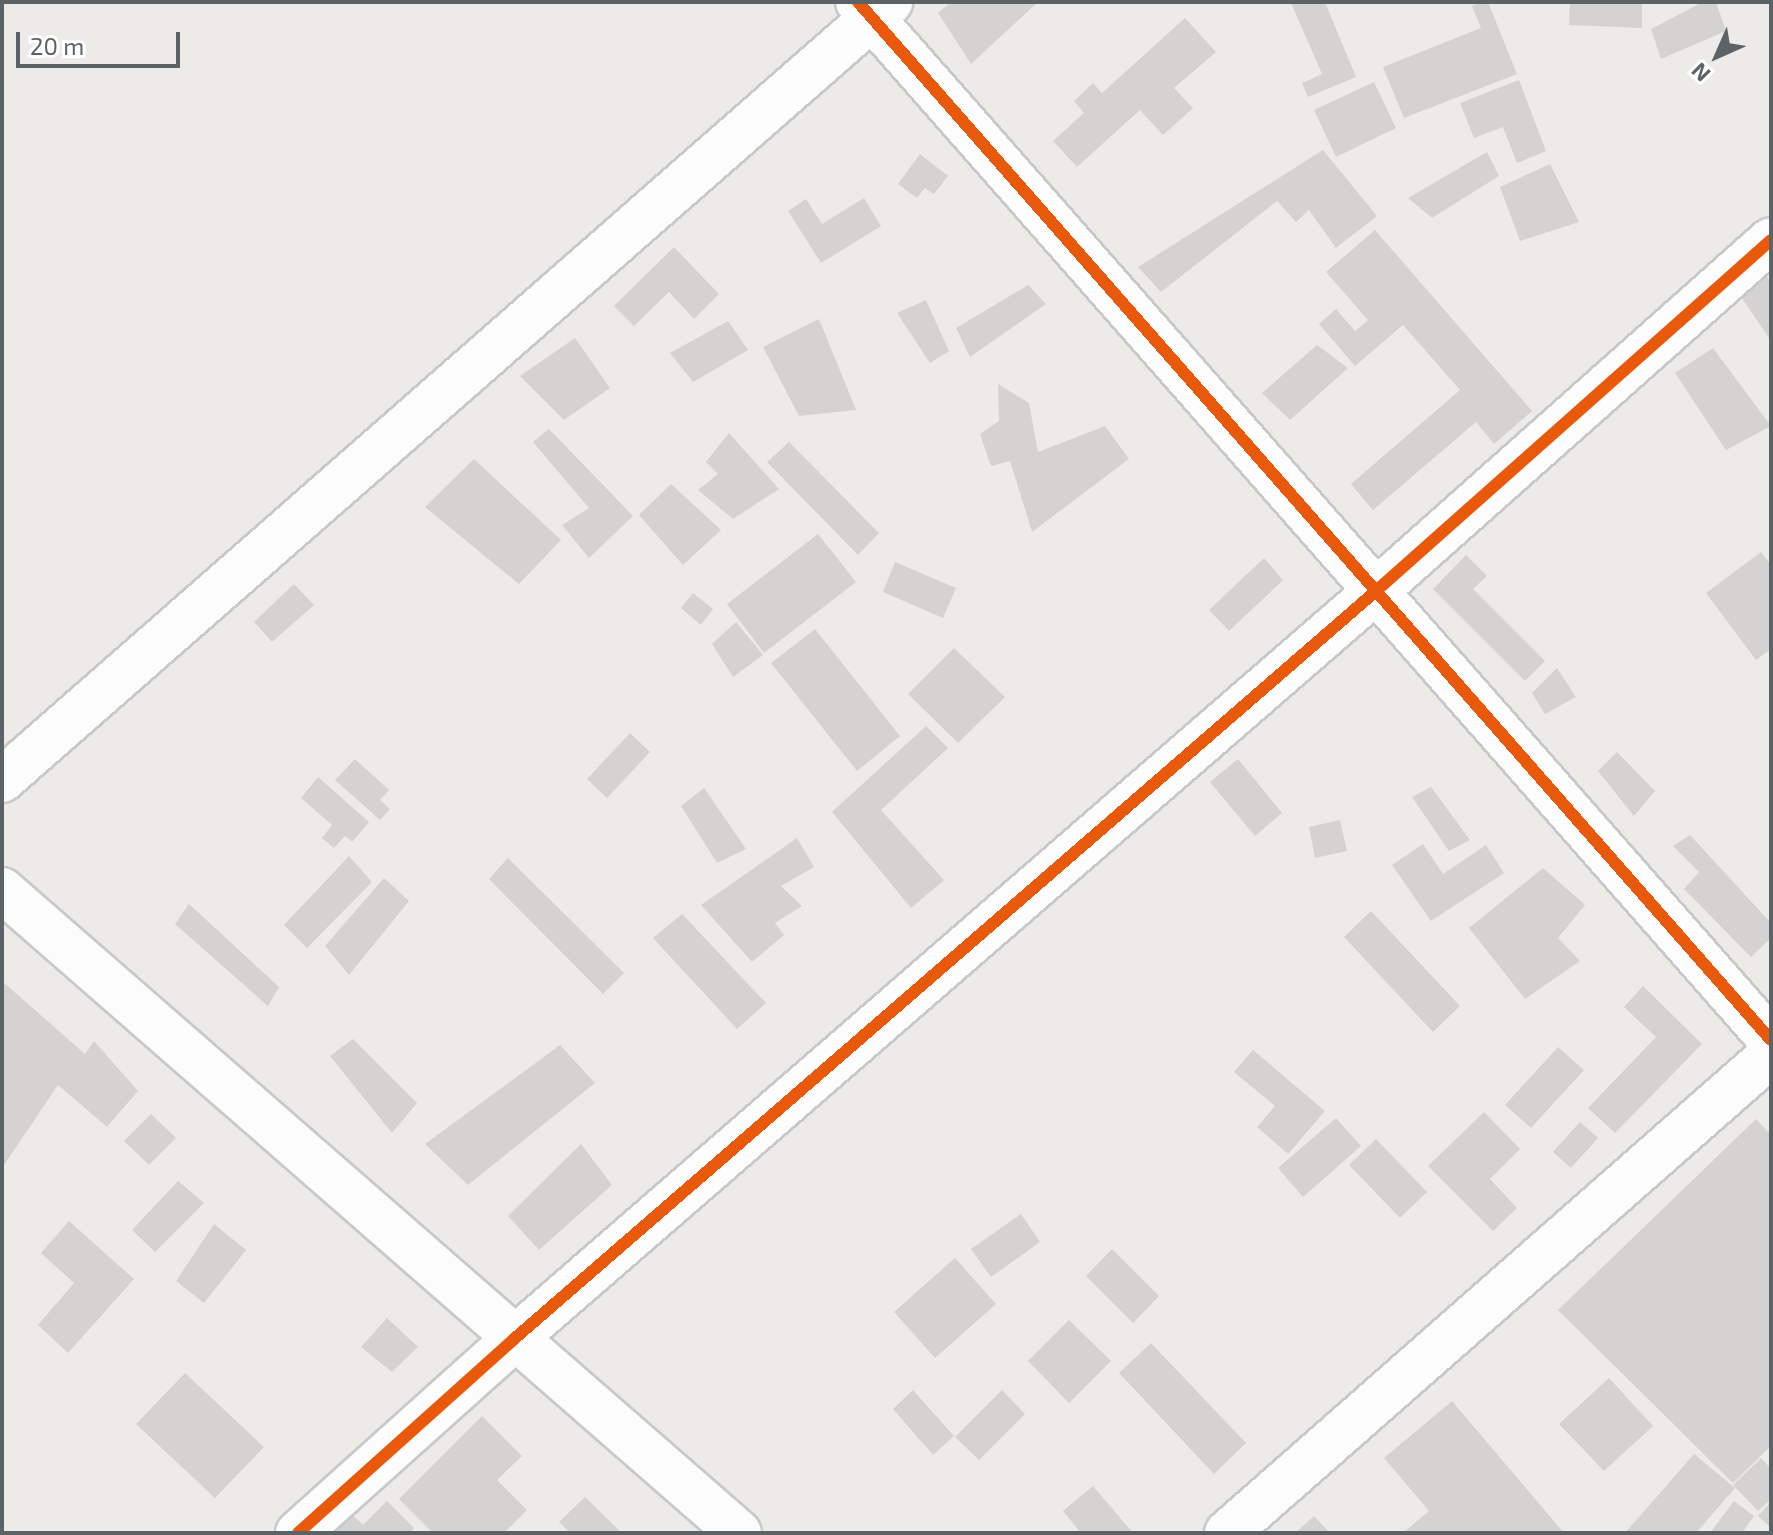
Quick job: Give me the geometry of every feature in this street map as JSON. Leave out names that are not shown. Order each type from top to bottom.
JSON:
[{"type":"street","points":[[2,780],[874,7],[1376,591],[1771,1040]]},
{"type":"street","points":[[298,1533],[514,1339],[1376,591],[1771,240]]},
{"type":"street","points":[[2,890],[739,1533]]},
{"type":"street","points":[[1227,1533],[1771,1055]]},
{"type":"building","points":[[951,2],[1038,2],[971,64],[938,13]]},
{"type":"building","points":[[1325,2],[1356,77],[1308,97],[1302,83],[1322,74],[1291,3]]},
{"type":"building","points":[[1488,2],[1517,74],[1404,118],[1383,67],[1481,28],[1472,6]]},
{"type":"building","points":[[1570,2],[1642,2],[1642,28],[1569,25]]},
{"type":"building","points":[[1703,2],[1716,2],[1726,31],[1661,59],[1651,29]]},
{"type":"building","points":[[1185,18],[1216,52],[1174,88],[1193,108],[1163,135],[1140,110],[1077,167],[1053,141],[1084,113],[1074,101],[1093,83],[1102,93]]},
{"type":"building","points":[[1519,80],[1546,151],[1517,163],[1503,127],[1474,138],[1460,103]]},
{"type":"building","points":[[1374,82],[1396,128],[1336,157],[1314,110]]},
{"type":"building","points":[[1323,150],[1377,216],[1336,248],[1309,210],[1296,222],[1277,201],[1161,292],[1138,267]]},
{"type":"building","points":[[1487,152],[1499,176],[1432,218],[1408,198]]},
{"type":"building","points":[[920,154],[948,176],[934,194],[925,188],[917,198],[898,184]]},
{"type":"building","points":[[1550,164],[1579,222],[1520,241],[1500,187]]},
{"type":"building","points":[[864,198],[881,226],[821,263],[788,211],[806,199],[822,224]]},
{"type":"building","points":[[1375,230],[1532,411],[1494,444],[1476,422],[1373,510],[1351,484],[1460,390],[1403,325],[1355,366],[1319,324],[1336,309],[1355,331],[1368,320],[1326,272]]},
{"type":"building","points":[[674,247],[719,294],[694,319],[669,292],[634,326],[614,306]]},
{"type":"building","points":[[1765,274],[1771,283],[1771,341],[1742,298]]},
{"type":"building","points":[[1028,285],[1046,304],[970,357],[956,328]]},
{"type":"building","points":[[926,300],[949,351],[930,363],[897,313]]},
{"type":"building","points":[[819,319],[856,410],[799,416],[763,347]]},
{"type":"building","points":[[728,321],[748,350],[693,382],[670,353]]},
{"type":"building","points":[[575,338],[610,388],[564,420],[520,376]]},
{"type":"building","points":[[1317,345],[1348,368],[1290,420],[1262,393]]},
{"type":"building","points":[[1713,348],[1771,426],[1726,450],[1675,373]]},
{"type":"building","points":[[998,384],[1029,403],[1038,452],[1105,426],[1129,459],[1032,532],[1010,461],[991,466],[980,434],[999,421]]},
{"type":"building","points":[[549,429],[633,516],[589,558],[562,525],[589,508],[533,442]]},
{"type":"building","points":[[729,433],[779,489],[733,519],[698,490],[718,474],[706,462]]},
{"type":"building","points":[[789,442],[879,533],[858,555],[767,462]]},
{"type":"building","points":[[474,459],[561,540],[519,584],[425,507]]},
{"type":"building","points":[[671,484],[721,530],[683,565],[639,515]]},
{"type":"building","points":[[818,534],[856,582],[764,653],[727,604]]},
{"type":"building","points":[[1761,552],[1771,565],[1771,649],[1756,660],[1706,593]]},
{"type":"building","points":[[1466,555],[1487,576],[1473,589],[1545,661],[1525,681],[1433,589]]},
{"type":"building","points":[[1264,558],[1283,580],[1229,631],[1209,610]]},
{"type":"building","points":[[895,562],[956,588],[943,618],[883,592]]},
{"type":"building","points":[[294,584],[314,605],[272,642],[254,622]]},
{"type":"building","points":[[693,593],[713,609],[701,625],[681,608]]},
{"type":"building","points":[[736,622],[763,655],[733,677],[712,644]]},
{"type":"building","points":[[815,629],[900,736],[857,771],[771,663]]},
{"type":"building","points":[[954,648],[1005,697],[958,743],[908,694]]},
{"type":"building","points":[[1557,668],[1576,697],[1545,714],[1532,693]]},
{"type":"building","points":[[926,726],[948,748],[881,810],[944,880],[911,908],[832,812]]},
{"type":"building","points":[[630,733],[650,752],[607,798],[587,779]]},
{"type":"building","points":[[1617,752],[1655,791],[1634,816],[1598,771]]},
{"type":"building","points":[[355,759],[389,790],[380,800],[390,809],[380,820],[335,780]]},
{"type":"building","points":[[1238,759],[1282,813],[1255,836],[1210,782]]},
{"type":"building","points":[[318,777],[369,822],[352,842],[345,836],[334,848],[322,838],[332,825],[301,798]]},
{"type":"building","points":[[1431,787],[1470,840],[1449,851],[1412,797]]},
{"type":"building","points":[[704,788],[746,849],[717,863],[681,806]]},
{"type":"building","points":[[1340,820],[1347,851],[1315,858],[1309,827]]},
{"type":"building","points":[[1690,835],[1771,923],[1771,938],[1751,957],[1684,889],[1699,872],[1673,846]]},
{"type":"building","points":[[797,838],[814,867],[781,886],[802,906],[775,923],[784,935],[752,962],[701,905]]},
{"type":"building","points":[[1423,844],[1443,874],[1486,845],[1504,873],[1431,921],[1392,865]]},
{"type":"building","points":[[349,856],[372,882],[307,948],[284,925]]},
{"type":"building","points":[[508,858],[624,973],[603,994],[489,879]]},
{"type":"building","points":[[1543,868],[1585,905],[1558,938],[1580,961],[1525,999],[1469,928]]},
{"type":"building","points":[[384,878],[409,901],[349,975],[325,946]]},
{"type":"building","points":[[189,904],[279,987],[268,1006],[175,924]]},
{"type":"building","points":[[1371,911],[1460,1006],[1433,1032],[1344,937]]},
{"type":"building","points":[[682,914],[766,1003],[737,1029],[653,938]]},
{"type":"building","points":[[2,981],[85,1054],[94,1041],[138,1091],[107,1127],[58,1085],[2,1168]]},
{"type":"building","points":[[1643,986],[1702,1044],[1615,1133],[1588,1108],[1656,1037],[1624,1007]]},
{"type":"building","points":[[353,1039],[417,1103],[392,1133],[330,1056]]},
{"type":"building","points":[[560,1045],[595,1083],[468,1185],[425,1144]]},
{"type":"building","points":[[1558,1047],[1584,1070],[1531,1128],[1505,1105]]},
{"type":"building","points":[[1253,1050],[1325,1111],[1288,1154],[1257,1127],[1275,1106],[1234,1072]]},
{"type":"building","points":[[1484,1112],[1520,1149],[1490,1179],[1517,1208],[1493,1231],[1428,1166]]},
{"type":"building","points":[[151,1114],[176,1138],[149,1165],[124,1141]]},
{"type":"building","points":[[1336,1118],[1361,1146],[1303,1197],[1278,1168]]},
{"type":"building","points":[[1756,1119],[1771,1135],[1771,1446],[1733,1483],[1558,1310]]},
{"type":"building","points":[[1580,1122],[1598,1138],[1571,1168],[1553,1152]]},
{"type":"building","points":[[1376,1139],[1427,1192],[1400,1218],[1349,1165]]},
{"type":"building","points":[[581,1144],[612,1185],[539,1250],[508,1216]]},
{"type":"building","points":[[178,1181],[204,1203],[155,1252],[132,1230]]},
{"type":"building","points":[[1021,1214],[1040,1242],[991,1277],[971,1249]]},
{"type":"building","points":[[69,1221],[134,1279],[68,1353],[38,1325],[74,1283],[41,1253]]},
{"type":"building","points":[[214,1224],[246,1250],[204,1303],[176,1281]]},
{"type":"building","points":[[1112,1249],[1159,1296],[1133,1323],[1086,1276]]},
{"type":"building","points":[[955,1258],[996,1304],[935,1358],[894,1312]]},
{"type":"building","points":[[387,1318],[418,1347],[392,1372],[361,1347]]},
{"type":"building","points":[[1069,1320],[1111,1361],[1069,1403],[1028,1361]]},
{"type":"building","points":[[1151,1343],[1246,1443],[1214,1474],[1119,1373]]},
{"type":"building","points":[[185,1373],[264,1447],[215,1498],[136,1424]]},
{"type":"building","points":[[1609,1378],[1653,1426],[1604,1471],[1559,1424]]},
{"type":"building","points":[[913,1390],[954,1436],[933,1455],[893,1409]]},
{"type":"building","points":[[1002,1390],[1025,1414],[979,1460],[955,1437]]},
{"type":"building","points":[[1452,1401],[1564,1533],[1403,1533],[1429,1511],[1384,1458]]},
{"type":"building","points":[[482,1416],[522,1456],[497,1480],[527,1510],[504,1533],[433,1533],[399,1499]]},
{"type":"building","points":[[1694,1454],[1735,1488],[1696,1533],[1625,1533]]},
{"type":"building","points":[[1761,1458],[1771,1469],[1771,1499],[1758,1511],[1733,1485]]},
{"type":"building","points":[[1093,1486],[1133,1533],[1081,1533],[1063,1511]]},
{"type":"building","points":[[585,1497],[622,1533],[570,1533],[559,1522]]},
{"type":"building","points":[[387,1501],[414,1528],[409,1533],[331,1533],[351,1513],[363,1525]]},
{"type":"building","points":[[1734,1501],[1754,1516],[1742,1533],[1710,1533]]},
{"type":"building","points":[[1771,1502],[1771,1528],[1758,1516]]},
{"type":"building","points":[[1314,1516],[1330,1533],[1295,1533]]},
{"type":"cycle path","points":[[858,2],[1771,1040]]},
{"type":"cycle path","points":[[298,1533],[514,1339],[1376,591],[1771,240]]}]
